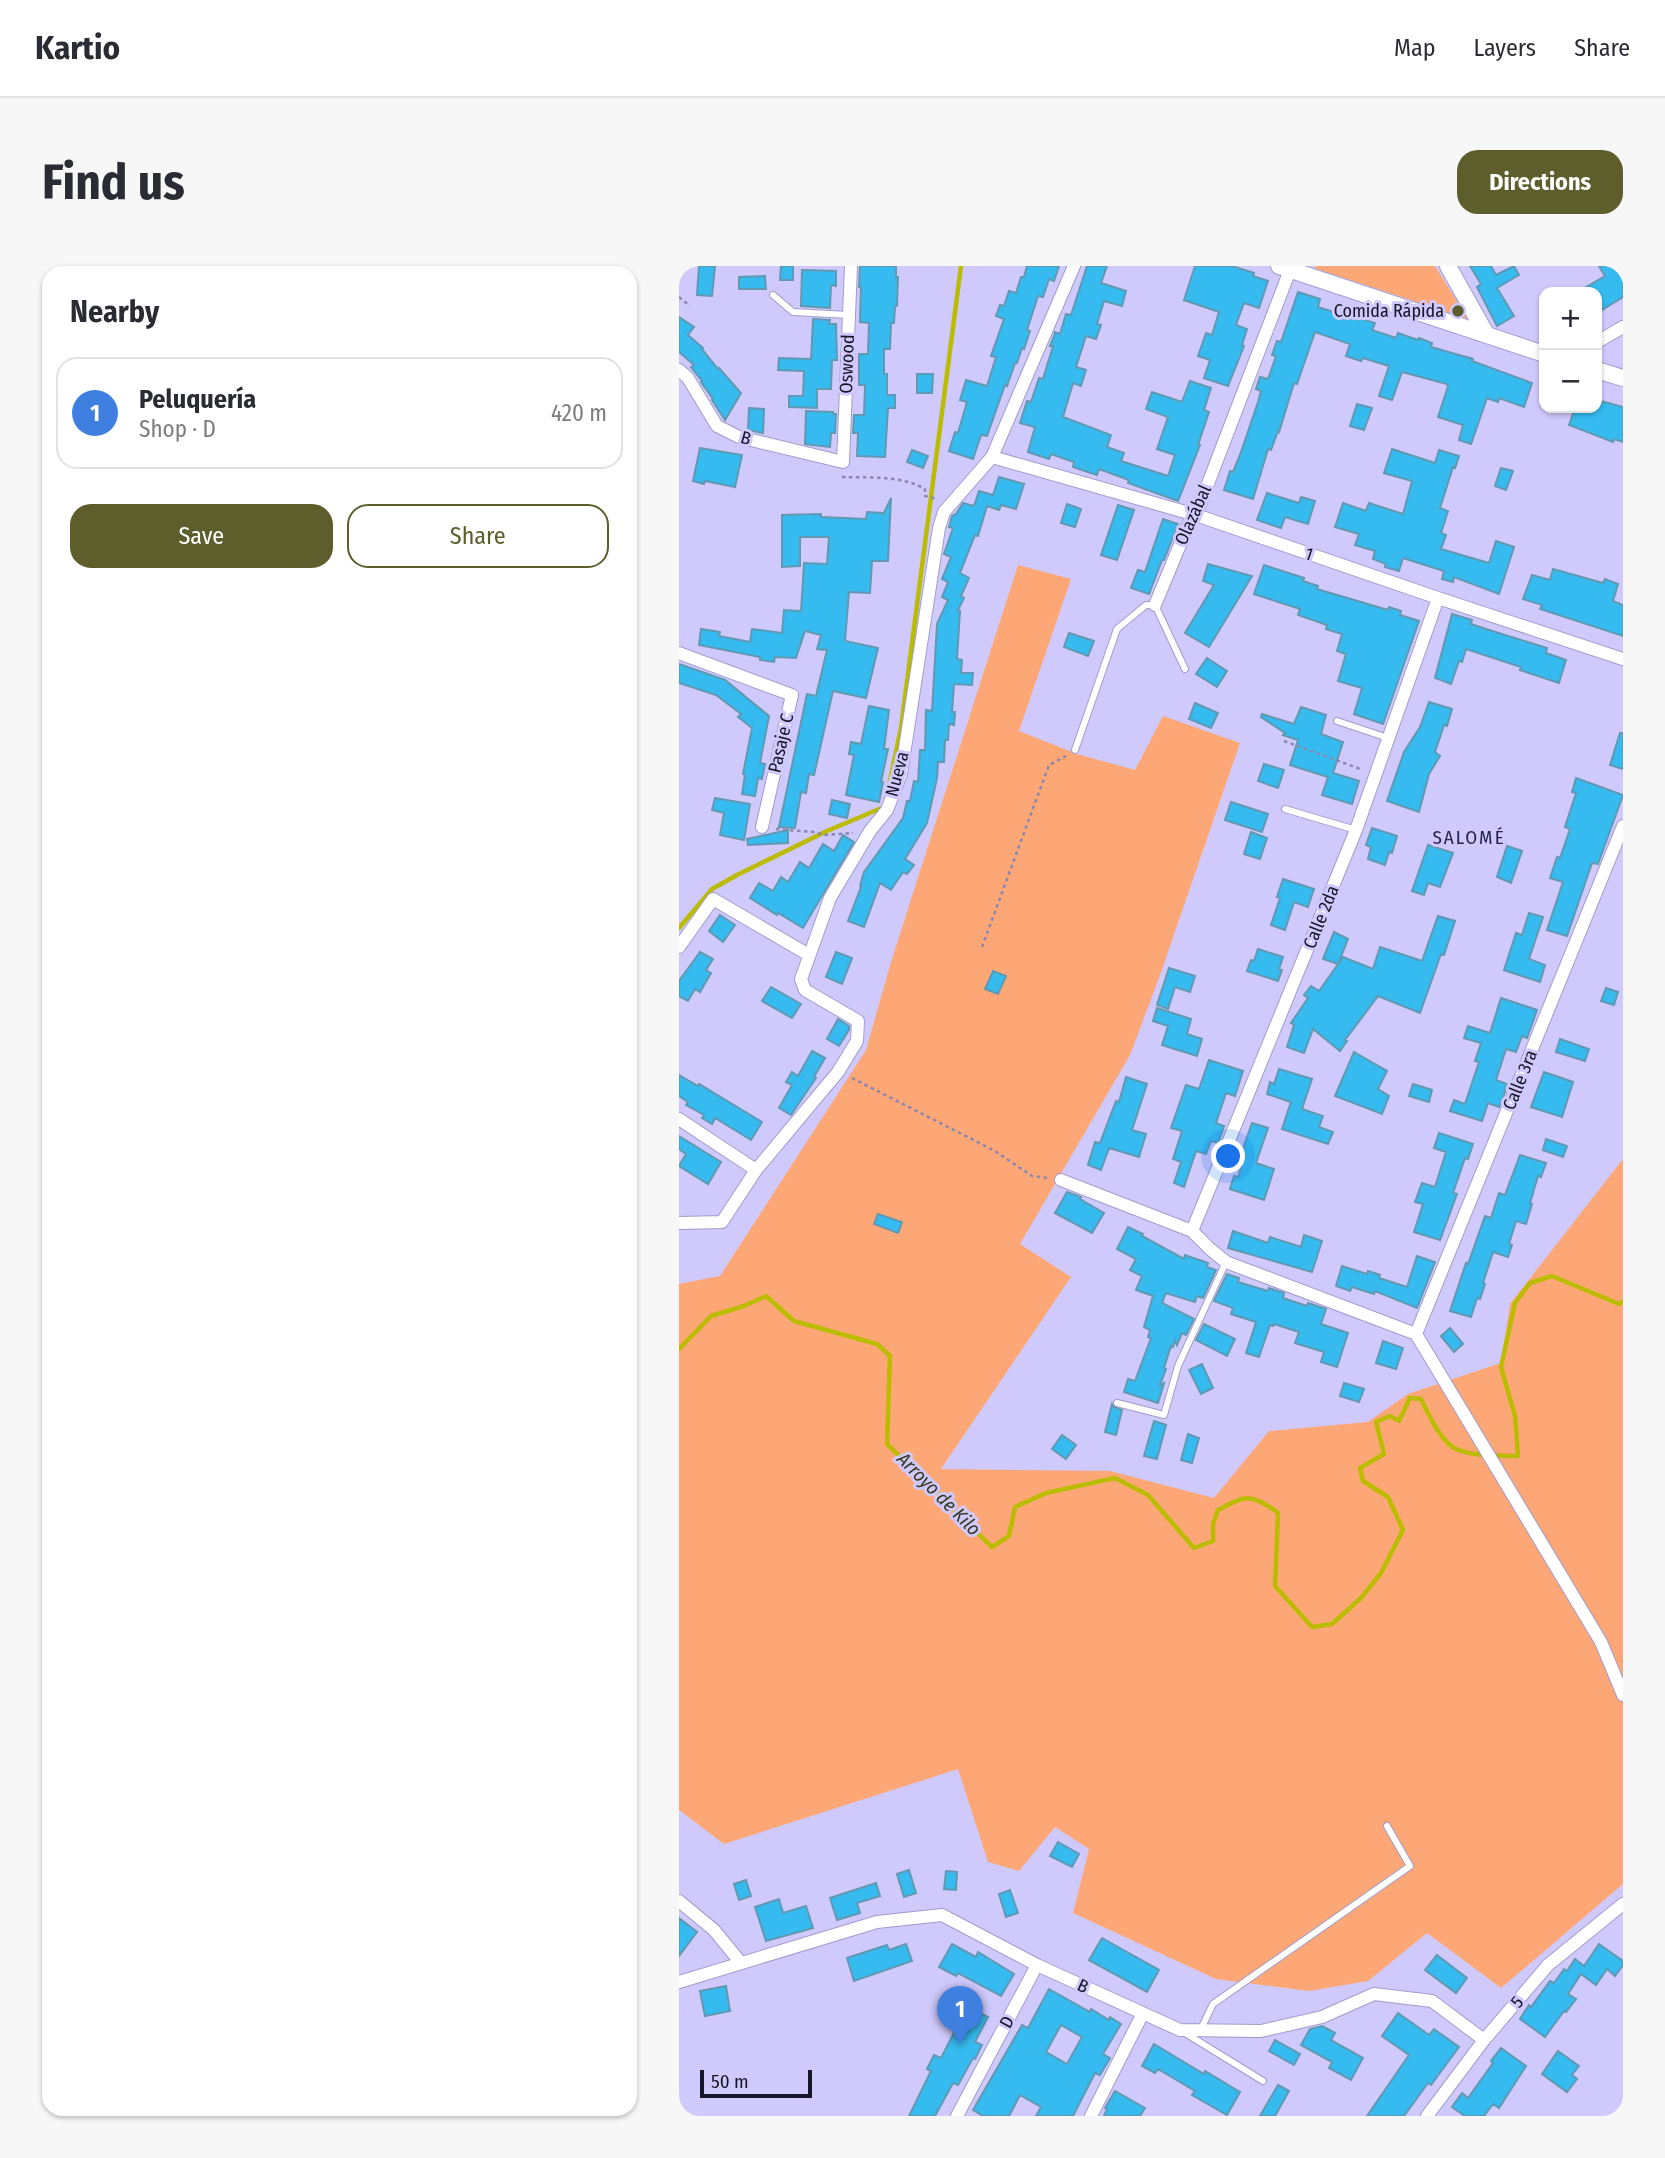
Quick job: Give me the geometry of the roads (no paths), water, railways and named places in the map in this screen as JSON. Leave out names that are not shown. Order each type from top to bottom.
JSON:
[{"type":"street","name":"Oswood","points":[[843,462],[851,266]]},
{"type":"street","name":"Nueva","points":[[679,1223],[722,1222],[756,1170],[838,1073],[857,1041],[858,1021],[805,990],[801,979],[830,898],[870,831],[887,810],[901,774],[939,528],[944,512],[992,457],[1074,266]]},
{"type":"street","points":[[1448,266],[1486,334]]},
{"type":"street","points":[[1289,267],[1539,352]]},
{"type":"street","name":"Olazábal","points":[[1155,605],[1189,523],[1196,515],[1289,267]]},
{"type":"street","points":[[1602,339],[1623,327]]},
{"type":"street","name":"B","points":[[679,370],[688,379],[717,426],[739,437],[843,462]]},
{"type":"street","points":[[1602,372],[1623,378]]},
{"type":"street","name":"1","points":[[992,457],[1196,515],[1623,659]]},
{"type":"street","name":"Calle 2da","points":[[1192,1231],[1356,830],[1438,598]]},
{"type":"street","name":"Pasaje C","points":[[679,653],[793,695],[762,827]]},
{"type":"street","name":"Calle 3ra","points":[[1416,1334],[1623,826]]},
{"type":"street","points":[[679,947],[713,899],[809,955]]},
{"type":"street","points":[[679,1119],[756,1170]]},
{"type":"street","points":[[1061,1180],[1192,1231],[1226,1262],[1416,1334],[1601,1642],[1623,1695]]},
{"type":"street","points":[[679,1901],[715,1930],[741,1963]]},
{"type":"street","name":"5","points":[[1427,2116],[1484,2040],[1548,1965],[1623,1904]]},
{"type":"street","name":"B","points":[[679,1982],[877,1922],[942,1915],[1037,1965],[1180,2031],[1261,2031],[1322,2017],[1374,1994],[1432,2001],[1484,2040]]},
{"type":"street","name":"D","points":[[957,2116],[1037,1965]]},
{"type":"street","points":[[1091,2116],[1143,2013]]},
{"type":"lane","points":[[773,296],[793,312],[849,315]]},
{"type":"lane","points":[[1075,750],[1117,629],[1146,605],[1155,605],[1185,668]]},
{"type":"lane","points":[[1337,720],[1388,738]]},
{"type":"lane","points":[[1285,809],[1356,830]]},
{"type":"lane","points":[[1117,1403],[1164,1415],[1178,1366],[1226,1262]]},
{"type":"lane","points":[[1200,2031],[1213,2004],[1410,1866],[1387,1826]]},
{"type":"lane","points":[[1180,2031],[1263,2081]]},
{"type":"waterway","points":[[887,795],[901,728],[961,266]]},
{"type":"waterway","points":[[679,928],[712,889],[827,831],[884,807]]},
{"type":"waterway","name":"Arroyo de Kilo","points":[[679,1349],[711,1316],[766,1296],[794,1321],[877,1344],[890,1356],[887,1444],[992,1547],[1009,1536],[1015,1507],[1046,1493],[1115,1478],[1148,1495],[1194,1548],[1213,1541],[1213,1524],[1218,1510],[1235,1501],[1255,1499],[1278,1513],[1275,1586],[1312,1627],[1332,1624],[1361,1598],[1381,1573],[1403,1530],[1388,1497],[1363,1481],[1360,1468],[1384,1454],[1376,1422],[1390,1416],[1399,1421],[1410,1398],[1421,1399],[1440,1434],[1456,1449],[1479,1454],[1518,1456],[1515,1416],[1501,1367],[1515,1303],[1530,1283],[1552,1276],[1619,1304],[1623,1302]]},
{"type":"place","name":"Comida Rápida","points":[[1458,311]]},
{"type":"place","name":"Peluquería","points":[[960,2044]]},
{"type":"district","name":"SALOMÉ","points":[[1469,837]]}]
